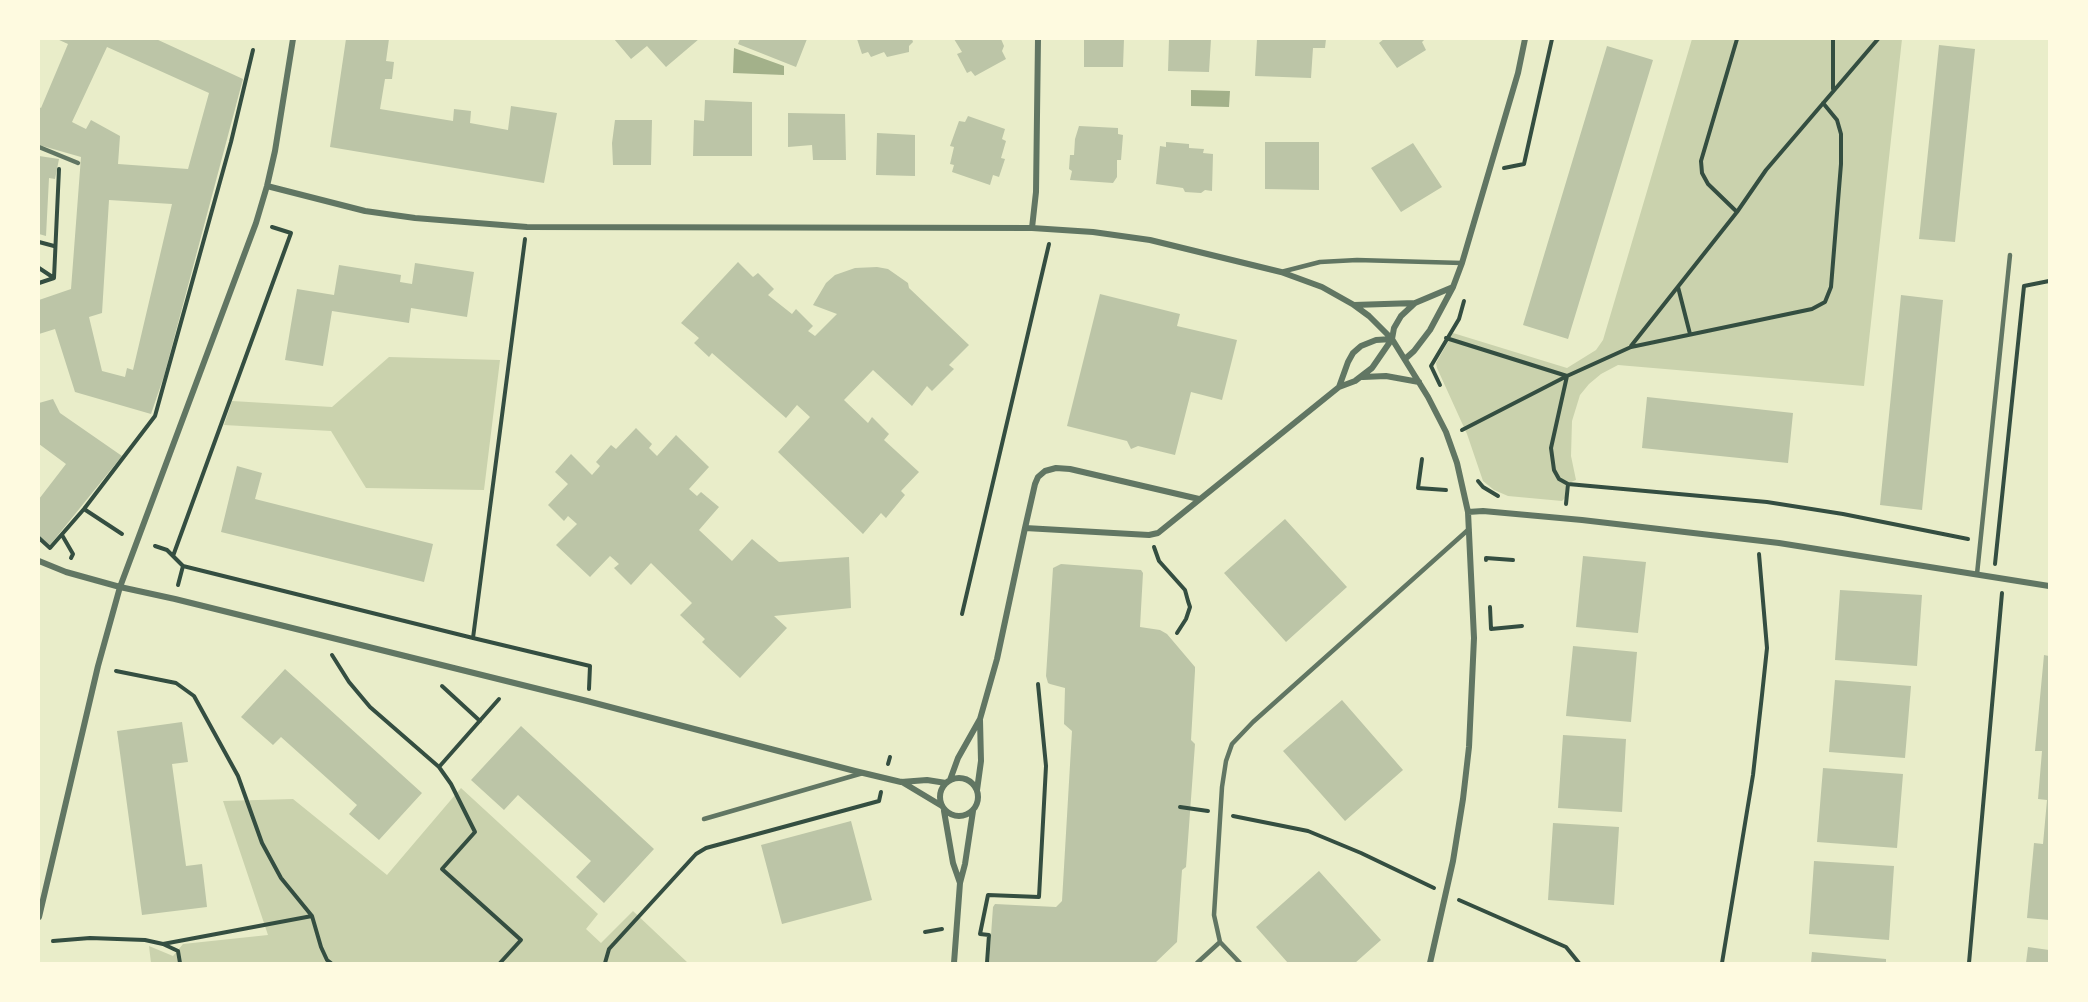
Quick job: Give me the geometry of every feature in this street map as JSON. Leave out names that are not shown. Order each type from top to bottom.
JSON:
[{"type":"street","points":[[39,917],[96,672],[120,587],[256,223],[267,186],[275,152],[293,39]]},
{"type":"street","points":[[1032,228],[1035,192],[1038,39]]},
{"type":"street","points":[[1405,359],[1430,330],[1462,263],[1518,73],[1525,39]]},
{"type":"street","points":[[267,186],[365,211],[415,218],[526,227],[1053,228],[1150,240],[1281,272],[1322,287],[1354,305],[1370,316],[1392,339],[1419,382],[1446,432],[1457,463],[1468,512],[1474,638],[1469,747],[1453,861],[1430,963]]},
{"type":"street","points":[[1025,528],[1149,535],[1158,533],[1339,387],[1362,376],[1372,368],[1392,339],[1394,328],[1401,316],[1415,303],[1453,286]]},
{"type":"street","points":[[1354,305],[1415,303]]},
{"type":"street","points":[[1339,387],[1353,352],[1376,340],[1392,339]]},
{"type":"street","points":[[1362,376],[1386,376],[1419,382]]},
{"type":"street","points":[[960,883],[953,863],[940,794],[980,719],[997,659],[1038,477],[1056,468],[1070,469],[1199,500]]},
{"type":"street","points":[[1468,512],[1483,511],[1582,520],[1758,541],[2049,586]]},
{"type":"street","points":[[39,561],[66,572],[120,587],[587,701],[863,773],[901,782],[948,781],[963,778],[969,781],[977,791]]},
{"type":"street","points":[[954,963],[960,883],[973,811],[978,801],[981,761],[980,719]]},
{"type":"street","points":[[901,782],[955,816],[962,816],[973,811]]},
{"type":"lane","points":[[39,147],[78,164]]},
{"type":"lane","points":[[1977,574],[2010,255]]},
{"type":"lane","points":[[1281,272],[1320,261],[1462,263]]},
{"type":"lane","points":[[1240,963],[1220,942],[1214,915],[1222,787],[1226,761],[1232,744],[1278,699],[1469,529]]},
{"type":"lane","points":[[704,819],[863,773]]},
{"type":"lane","points":[[1197,963],[1220,942]]},
{"type":"path","points":[[1501,178],[1504,168],[1524,164],[1552,39]]},
{"type":"path","points":[[1737,39],[1701,161],[1702,172],[1708,184],[1737,212]]},
{"type":"path","points":[[1833,39],[1833,91]]},
{"type":"path","points":[[1631,347],[1737,212],[1766,170],[1878,39]]},
{"type":"path","points":[[39,538],[50,548],[84,509],[155,416],[231,142],[253,50]]},
{"type":"path","points":[[1462,430],[1567,375],[1631,347],[1812,309],[1825,302],[1831,287],[1842,164],[1841,134],[1837,120],[1823,104]]},
{"type":"path","points":[[54,278],[60,155]]},
{"type":"path","points":[[173,556],[291,233],[272,227]]},
{"type":"path","points":[[472,638],[526,227]]},
{"type":"path","points":[[962,614],[1053,228]]},
{"type":"path","points":[[39,242],[54,246]]},
{"type":"path","points":[[39,268],[54,278]]},
{"type":"path","points":[[39,284],[54,278]]},
{"type":"path","points":[[1994,577],[2024,286],[2049,281]]},
{"type":"path","points":[[1678,286],[1690,334]]},
{"type":"path","points":[[1443,389],[1431,366],[1459,319],[1465,297]]},
{"type":"path","points":[[1446,338],[1567,375]]},
{"type":"path","points":[[1567,375],[1551,448],[1554,470],[1559,479],[1568,484],[1767,502],[1843,514],[1997,545]]},
{"type":"path","points":[[1458,421],[1465,440]]},
{"type":"path","points":[[1422,459],[1418,488],[1446,490]]},
{"type":"path","points":[[1475,471],[1478,482],[1483,487],[1505,499]]},
{"type":"path","points":[[1554,504],[1566,506],[1568,484]]},
{"type":"path","points":[[84,509],[122,534]]},
{"type":"path","points":[[62,535],[73,554],[71,558]]},
{"type":"path","points":[[1149,535],[1159,561],[1180,582],[1190,608],[1177,633]]},
{"type":"path","points":[[1722,963],[1753,775],[1767,648],[1758,541]]},
{"type":"path","points":[[154,546],[167,550],[183,566],[590,666],[591,684],[587,701]]},
{"type":"path","points":[[1487,568],[1486,558],[1513,560]]},
{"type":"path","points":[[178,585],[183,566]]},
{"type":"path","points":[[1968,963],[2003,578]]},
{"type":"path","points":[[1489,598],[1491,629],[1522,626]]},
{"type":"path","points":[[332,655],[349,682],[370,707],[439,767],[451,784],[475,832],[442,869],[521,940],[500,963]]},
{"type":"path","points":[[116,671],[176,683],[194,696],[238,776],[262,843],[281,878],[312,916],[321,947],[327,960],[331,963]]},
{"type":"path","points":[[987,963],[989,935],[980,934],[988,895],[1039,897],[1046,766],[1038,684]]},
{"type":"path","points":[[442,686],[480,721]]},
{"type":"path","points":[[439,767],[499,699]]},
{"type":"path","points":[[888,764],[890,757]]},
{"type":"path","points":[[605,963],[609,949],[696,854],[706,848],[879,801],[882,790]]},
{"type":"path","points":[[1180,807],[1190,808]]},
{"type":"path","points":[[1274,824],[1308,831],[1361,853],[1409,877]]},
{"type":"path","points":[[163,944],[312,916]]},
{"type":"path","points":[[1498,918],[1566,947],[1579,963]]},
{"type":"path","points":[[925,933],[944,929]]},
{"type":"path","points":[[53,940],[145,940],[163,944],[178,951],[180,963]]},
{"type":"shaded area","points":[[1692,39],[1902,39],[1864,386],[1618,365],[1601,374],[1580,395],[1572,421],[1571,456],[1576,480],[1566,484],[1565,498],[1562,501],[1508,496],[1494,490],[1483,481],[1467,434],[1436,363],[1453,333],[1567,368],[1596,350],[1603,340]]},
{"type":"shaded area","points":[[734,48],[784,66],[784,75],[733,73]]},
{"type":"shaded area","points":[[1191,90],[1230,91],[1229,107],[1191,106]]},
{"type":"shaded area","points":[[389,357],[500,360],[484,490],[366,488],[331,431],[224,425],[232,401],[332,407]]},
{"type":"shaded area","points":[[461,788],[598,914],[586,929],[601,943],[633,911],[688,963],[151,963],[149,946],[173,956],[183,944],[268,935],[223,801],[293,799],[387,875]]},
{"type":"building","points":[[57,39],[156,39],[243,79],[164,376],[151,414],[75,392],[55,329],[39,334],[39,300],[71,289],[81,157],[39,145],[39,107],[41,108],[68,44]],"holes":[[[107,47],[209,93],[188,169],[118,164],[120,136],[91,120],[86,129],[72,122]],[[109,200],[172,204],[133,370],[127,368],[125,377],[102,371],[89,317],[102,313]]]},
{"type":"building","points":[[346,39],[389,39],[386,61],[394,62],[392,79],[385,79],[380,109],[453,121],[454,109],[471,111],[470,123],[508,130],[511,106],[557,113],[544,183],[330,147]]},
{"type":"building","points":[[614,39],[699,39],[666,67],[647,46],[631,59]]},
{"type":"building","points":[[740,39],[807,39],[796,67],[738,44]]},
{"type":"building","points":[[857,39],[912,39],[913,42],[909,46],[909,52],[887,57],[884,52],[871,57],[868,52],[862,54]]},
{"type":"building","points":[[954,39],[1001,39],[1004,46],[1002,51],[1006,59],[975,76],[971,71],[967,73],[957,54],[962,52]]},
{"type":"building","points":[[1084,39],[1124,39],[1123,67],[1084,67]]},
{"type":"building","points":[[1169,39],[1211,39],[1209,72],[1168,71]]},
{"type":"building","points":[[1257,39],[1326,39],[1325,48],[1313,48],[1311,78],[1255,76]]},
{"type":"building","points":[[1384,39],[1425,39],[1422,42],[1426,50],[1397,68],[1379,43]]},
{"type":"building","points":[[1939,45],[1975,49],[1955,242],[1919,239]]},
{"type":"building","points":[[1607,46],[1653,60],[1568,339],[1523,325]]},
{"type":"building","points":[[705,100],[752,102],[752,156],[693,156],[694,120],[704,121]]},
{"type":"building","points":[[788,113],[845,114],[846,160],[813,160],[812,145],[788,147]]},
{"type":"building","points":[[968,116],[1005,129],[1002,139],[1006,141],[1001,158],[1005,159],[999,177],[993,175],[990,185],[952,172],[954,165],[950,164],[954,147],[950,146],[959,121],[965,122]]},
{"type":"building","points":[[615,120],[652,120],[651,165],[613,165],[612,143]]},
{"type":"building","points":[[1079,126],[1118,128],[1118,134],[1123,135],[1121,160],[1117,160],[1117,177],[1113,183],[1070,180],[1072,171],[1069,169],[1070,155],[1074,155]]},
{"type":"building","points":[[877,133],[915,135],[915,176],[876,175]]},
{"type":"building","points":[[1166,142],[1189,144],[1189,148],[1204,149],[1203,153],[1213,154],[1212,191],[1185,192],[1183,188],[1156,184],[1160,146],[1166,147]]},
{"type":"building","points":[[1265,142],[1319,142],[1319,190],[1265,189]]},
{"type":"building","points":[[1413,143],[1442,187],[1401,212],[1371,168]]},
{"type":"building","points":[[39,156],[59,159],[55,179],[49,178],[46,236],[39,234]]},
{"type":"building","points":[[738,262],[753,277],[758,273],[774,289],[768,295],[792,314],[796,309],[813,326],[808,331],[815,336],[837,314],[813,305],[826,283],[835,275],[855,268],[888,269],[908,283],[909,288],[969,345],[949,365],[954,369],[932,391],[927,386],[912,406],[873,370],[844,400],[868,423],[872,417],[889,434],[884,440],[919,472],[901,491],[905,495],[886,518],[881,513],[863,534],[778,452],[810,417],[797,405],[786,418],[712,353],[709,357],[694,343],[699,338],[681,323]]},
{"type":"building","points":[[415,263],[474,272],[467,317],[411,308],[409,323],[332,311],[323,366],[285,360],[297,289],[334,295],[339,265],[401,275],[400,282],[412,284]]},
{"type":"building","points":[[1100,294],[1180,314],[1177,326],[1237,340],[1222,400],[1191,392],[1175,455],[1138,446],[1131,449],[1127,441],[1067,426]]},
{"type":"building","points":[[1901,295],[1943,300],[1922,510],[1880,505]]},
{"type":"building","points":[[1647,397],[1793,413],[1788,463],[1642,448]]},
{"type":"building","points":[[53,399],[60,413],[122,456],[50,545],[39,536],[39,499],[66,464],[39,444],[39,403]]},
{"type":"building","points":[[636,428],[652,444],[649,448],[657,456],[676,435],[709,467],[689,489],[697,496],[701,492],[719,507],[699,530],[732,561],[752,539],[779,562],[849,557],[851,608],[774,616],[787,628],[740,678],[702,642],[705,639],[680,615],[692,603],[651,563],[631,585],[614,568],[619,564],[610,556],[590,577],[556,545],[577,524],[568,516],[564,521],[548,505],[568,484],[555,472],[571,454],[592,475],[600,466],[596,462],[611,445],[616,449]]},
{"type":"building","points":[[237,466],[262,473],[255,499],[433,544],[424,582],[221,532]]},
{"type":"building","points":[[1285,519],[1347,587],[1286,642],[1224,573]]},
{"type":"building","points":[[1583,556],[1646,562],[1638,633],[1576,627]]},
{"type":"building","points":[[1061,564],[1141,570],[1143,573],[1140,627],[1160,630],[1167,634],[1195,667],[1191,740],[1195,744],[1186,867],[1182,870],[1177,942],[1155,963],[989,963],[995,904],[1056,907],[1062,901],[1072,731],[1064,724],[1065,688],[1048,683],[1046,676],[1053,568]]},
{"type":"building","points":[[1840,590],[1922,595],[1917,666],[1835,660]]},
{"type":"building","points":[[1573,646],[1637,652],[1631,722],[1566,716]]},
{"type":"building","points":[[2044,655],[2049,656],[2049,920],[2027,918],[2034,843],[2043,844],[2047,800],[2038,799],[2042,751],[2035,751]]},
{"type":"building","points":[[285,669],[422,793],[379,840],[349,814],[357,805],[281,737],[273,745],[241,717]]},
{"type":"building","points":[[1835,680],[1911,686],[1905,758],[1829,752]]},
{"type":"building","points":[[1342,700],[1403,770],[1345,821],[1283,751]]},
{"type":"building","points":[[182,722],[188,762],[172,764],[186,866],[202,864],[207,907],[142,915],[117,731]]},
{"type":"building","points":[[521,726],[654,849],[604,903],[576,877],[591,861],[518,795],[504,810],[471,780]]},
{"type":"building","points":[[1563,735],[1626,739],[1622,812],[1558,808]]},
{"type":"building","points":[[1823,768],[1903,774],[1897,848],[1817,842]]},
{"type":"building","points":[[851,821],[872,900],[782,924],[761,845]]},
{"type":"building","points":[[1553,823],[1619,827],[1614,905],[1548,900]]},
{"type":"building","points":[[1814,861],[1894,866],[1889,940],[1809,934]]},
{"type":"building","points":[[1319,871],[1381,940],[1355,963],[1288,963],[1256,927]]},
{"type":"building","points":[[2028,947],[2049,950],[2049,963],[2026,963]]},
{"type":"building","points":[[1812,952],[1886,959],[1886,963],[1811,963]]}]
